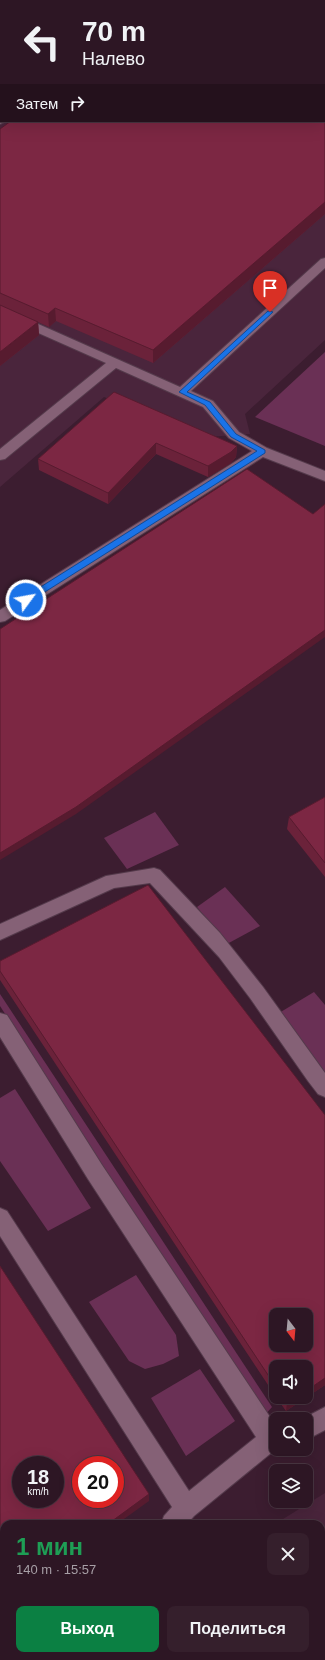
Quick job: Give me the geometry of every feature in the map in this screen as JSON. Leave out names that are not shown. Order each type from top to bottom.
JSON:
[{"type":"lane","points":[[182,392],[325,262]]},
{"type":"lane","points":[[0,311],[208,404],[234,435],[262,451],[324,475]]},
{"type":"lane","points":[[0,456],[115,362]]},
{"type":"lane","points":[[0,617],[262,451]]},
{"type":"lane","points":[[0,932],[112,881],[154,875],[193,914],[247,980],[301,1057],[325,1088]]},
{"type":"lane","points":[[0,1021],[95,1172],[269,1431]]},
{"type":"lane","points":[[0,1218],[179,1516],[269,1442]]},
{"type":"lane","points":[[313,1425],[325,1418]]},
{"type":"shaded area","points":[[0,122],[325,122],[325,340],[245,414],[250,434],[208,437],[104,397],[0,487]]},
{"type":"shaded area","points":[[325,352],[325,446],[255,417]]},
{"type":"shaded area","points":[[155,812],[179,845],[127,869],[104,838]]},
{"type":"shaded area","points":[[225,887],[260,926],[227,944],[197,907]]},
{"type":"shaded area","points":[[314,992],[325,1005],[325,1077],[279,1013]]},
{"type":"shaded area","points":[[0,994],[272,1407],[264,1416],[0,1006]]},
{"type":"shaded area","points":[[15,1089],[91,1208],[48,1231],[0,1161],[0,1098]]},
{"type":"shaded area","points":[[136,1275],[176,1335],[179,1356],[163,1364],[145,1369],[129,1361],[89,1302]]},
{"type":"shaded area","points":[[200,1369],[235,1421],[186,1456],[151,1398]]},
{"type":"shaded area","points":[[325,1493],[325,1520],[281,1520],[301,1508],[313,1508],[313,1500]]},
{"type":"building","points":[[10,122],[325,122],[325,202],[153,350],[55,308],[48,314],[0,293],[0,129]]},
{"type":"building","points":[[0,305],[38,322],[0,352]]},
{"type":"building","points":[[114,392],[237,446],[231,452],[208,466],[156,443],[108,493],[38,459]]},
{"type":"building","points":[[247,469],[313,514],[325,504],[325,630],[76,807],[0,853],[0,629]]},
{"type":"building","points":[[325,797],[325,863],[289,817]]},
{"type":"building","points":[[148,885],[325,1115],[325,1378],[313,1386],[313,1360],[269,1360],[269,1376],[0,971],[0,961]]},
{"type":"building","points":[[0,1266],[149,1494],[113,1520],[0,1520]]},
{"type":"route","points":[[26,600],[262,451],[234,435],[208,404],[182,392],[270,312]]}]
